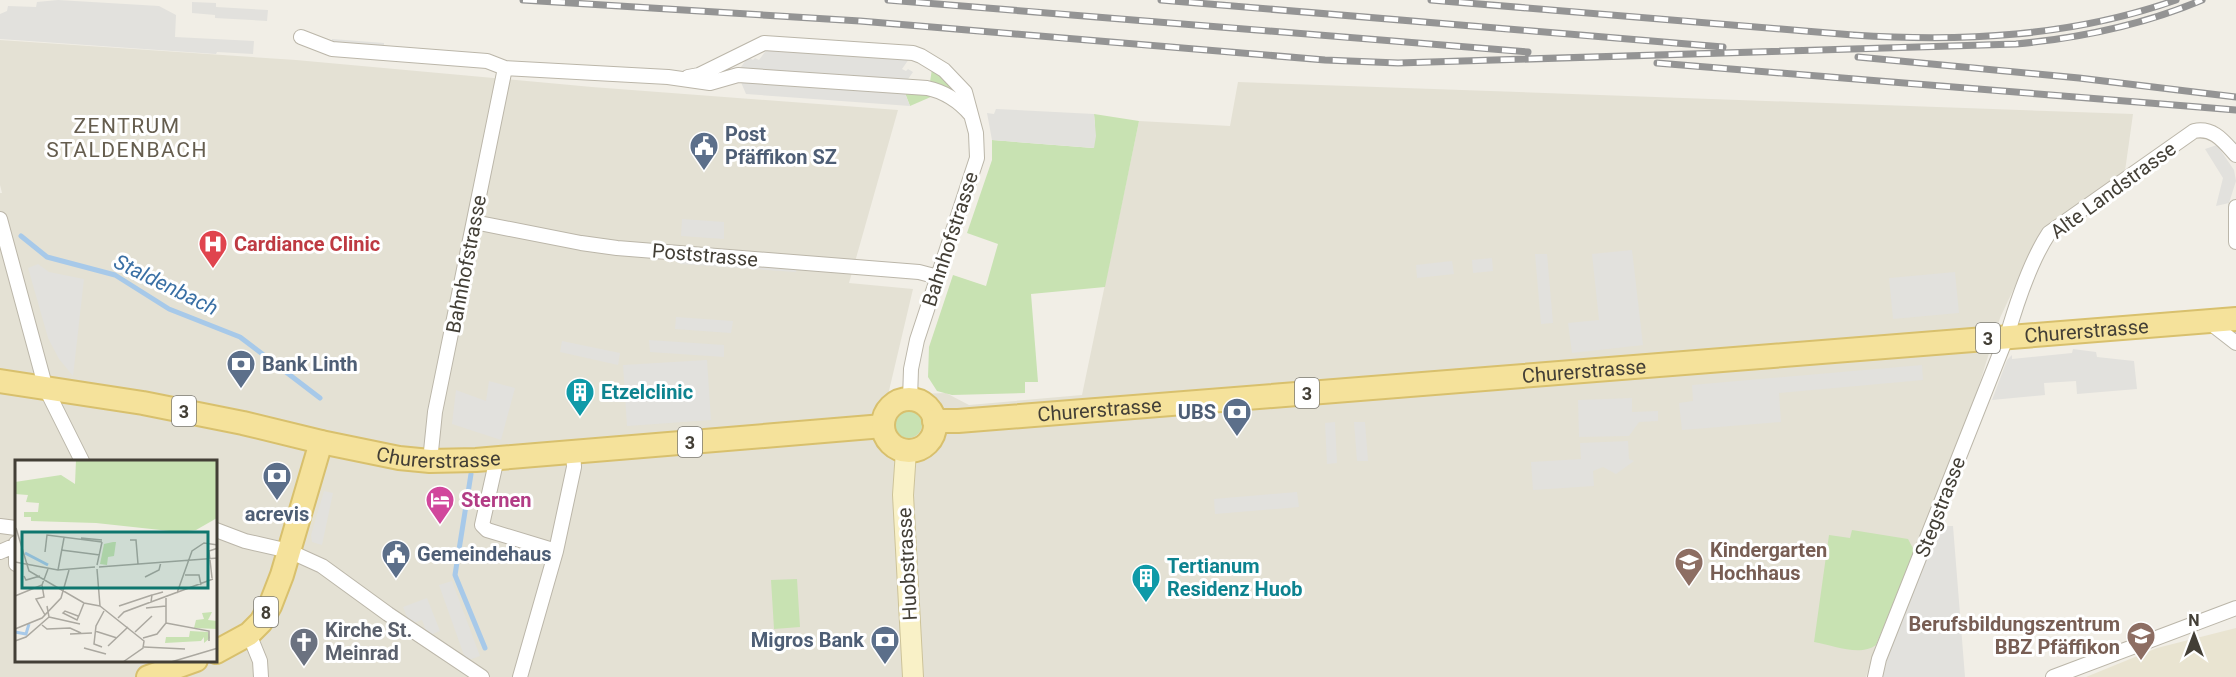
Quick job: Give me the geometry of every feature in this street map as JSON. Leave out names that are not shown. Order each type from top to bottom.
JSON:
[{"type":"main road","name":"Churerstrasse","points":[[934,421],[958,421],[2236,319]]},
{"type":"main road","name":"Churerstrasse","points":[[0,381],[143,403],[378,454],[430,461],[496,458],[883,426]]},
{"type":"main road","points":[[910,399],[924,404],[931,412],[934,421],[933,433],[927,443],[917,449],[906,450],[890,442],[883,426],[884,417],[889,408],[900,400],[910,399]]},
{"type":"main road","name":"8","points":[[218,651],[249,634],[261,621],[270,606],[289,551],[321,442]]},
{"type":"main road","points":[[148,677],[190,662]]},
{"type":"street","name":"Bahnhofstrasse","points":[[301,38],[332,49],[487,61],[506,68],[681,78],[698,82],[715,82],[738,75],[927,88],[946,94],[962,104],[971,115]]},
{"type":"street","name":"Bahnhofstrasse","points":[[681,78],[699,75],[764,43],[912,54],[933,63],[953,77],[965,92],[978,141],[977,158],[912,361],[910,399]]},
{"type":"street","name":"Bahnhofstrasse","points":[[430,461],[435,412],[506,68]]},
{"type":"street","name":"Alte Landstrasse","points":[[2007,336],[2037,254],[2049,233],[2194,131],[2213,132],[2236,155]]},
{"type":"street","points":[[2236,207],[2236,242]]},
{"type":"street","points":[[0,219],[46,389],[82,460]]},
{"type":"street","name":"Poststrasse","points":[[474,222],[617,248],[919,272],[938,277]]},
{"type":"street","points":[[2209,322],[2236,343]]},
{"type":"street","name":"Stegstrasse","points":[[1875,677],[1879,659],[2007,336]]},
{"type":"street","name":"Huobstrasse","points":[[906,450],[903,495],[913,677]]},
{"type":"street","points":[[520,677],[556,551],[574,467],[573,452]]},
{"type":"street","points":[[496,458],[482,525],[487,530],[556,551]]},
{"type":"street","points":[[0,526],[15,528]]},
{"type":"street","points":[[218,531],[245,541],[289,551],[322,566],[388,614],[482,677]]},
{"type":"street","points":[[0,552],[15,544]]},
{"type":"street","points":[[2053,677],[2236,608]]},
{"type":"street","points":[[249,634],[260,661],[261,677]]},
{"type":"shaded area","points":[[58,0],[159,6],[176,15],[175,37],[254,41],[253,54],[217,52],[216,54],[0,39],[0,14],[7,11],[8,6],[36,7],[37,2]]},
{"type":"shaded area","points":[[192,2],[216,3],[216,7],[268,10],[267,21],[215,18],[215,15],[192,13]]},
{"type":"shaded area","points":[[332,39],[384,43],[384,48],[332,44]]},
{"type":"shaded area","points":[[0,40],[296,60],[592,87],[898,110],[849,283],[913,289],[888,395],[946,393],[969,405],[1082,395],[1139,121],[1230,126],[1238,82],[2133,114],[2125,171],[2038,237],[2000,318],[1971,411],[1876,645],[1866,677],[0,677],[0,193],[2,193],[0,185]]},
{"type":"shaded area","points":[[768,48],[909,59],[902,69],[913,72],[906,82],[905,93],[910,106],[746,94],[740,80],[746,70],[741,67],[748,57],[759,60]]},
{"type":"shaded area","points":[[996,109],[1094,114],[1096,136],[1094,148],[992,140],[987,113],[994,114]]},
{"type":"shaded area","points":[[2217,145],[2234,170],[2236,181],[2229,203],[2216,206],[2223,178],[2205,149]]},
{"type":"shaded area","points":[[682,219],[724,222],[724,239],[681,236]]},
{"type":"shaded area","points":[[1632,250],[1643,345],[1572,353],[1568,323],[1599,320],[1592,254]]},
{"type":"shaded area","points":[[681,253],[797,262],[796,272],[680,264]]},
{"type":"shaded area","points":[[1535,254],[1547,254],[1553,323],[1541,324]]},
{"type":"shaded area","points":[[1492,258],[1493,271],[1473,273],[1472,260]]},
{"type":"shaded area","points":[[1452,261],[1454,274],[1417,278],[1416,265]]},
{"type":"shaded area","points":[[38,264],[49,272],[84,279],[73,376],[59,359],[48,338],[28,268]]},
{"type":"shaded area","points":[[1955,272],[1959,313],[1893,319],[1889,278]]},
{"type":"shaded area","points":[[676,317],[733,321],[731,333],[675,329]]},
{"type":"shaded area","points":[[649,340],[724,345],[724,357],[650,352]]},
{"type":"shaded area","points":[[562,341],[620,353],[618,365],[560,352]]},
{"type":"shaded area","points":[[2073,349],[2096,352],[2097,357],[2134,361],[2137,389],[2077,394],[2076,381],[2044,383],[2045,395],[1992,400],[2007,360],[2012,355],[2012,359],[2072,353]]},
{"type":"shaded area","points":[[707,360],[711,420],[627,426],[623,365]]},
{"type":"shaded area","points":[[1922,365],[1923,380],[1779,393],[1781,422],[1682,430],[1679,403],[1693,401],[1692,385]]},
{"type":"shaded area","points":[[489,381],[515,388],[501,440],[452,424],[456,390],[486,401]]},
{"type":"shaded area","points":[[1632,398],[1632,412],[1658,411],[1658,421],[1639,422],[1629,436],[1579,437],[1578,400]]},
{"type":"shaded area","points":[[1335,422],[1337,463],[1327,464],[1325,423]]},
{"type":"shaded area","points":[[1354,422],[1365,422],[1368,461],[1357,461]]},
{"type":"shaded area","points":[[1628,441],[1629,459],[1634,461],[1616,474],[1603,467],[1593,471],[1594,486],[1533,490],[1531,462],[1581,459],[1580,443]]},
{"type":"shaded area","points":[[324,491],[333,493],[322,545],[312,542],[311,535]]},
{"type":"shaded area","points":[[1297,492],[1299,507],[1215,514],[1214,499]]},
{"type":"shaded area","points":[[1941,526],[1953,526],[1965,677],[1882,677],[1884,659]]},
{"type":"shaded area","points":[[452,581],[480,656],[466,661],[439,585]]},
{"type":"shaded area","points":[[427,598],[440,631],[428,636],[422,620],[410,624],[403,607]]},
{"type":"shaded area","points":[[2236,628],[2236,677],[2086,677],[2157,648]]},
{"type":"green space","points":[[932,69],[937,72],[955,91],[930,82]]},
{"type":"green space","points":[[905,93],[932,95],[933,96],[910,106]]},
{"type":"green space","points":[[1094,114],[1139,121],[1105,287],[1031,294],[1038,382],[1025,382],[1025,393],[952,395],[937,391],[928,377],[929,347],[953,275],[986,286],[998,244],[967,233],[992,160],[992,140],[1093,148]]},
{"type":"green space","points":[[908,410],[918,414],[922,424],[918,434],[908,438],[898,434],[894,424],[898,414]]},
{"type":"green space","points":[[1852,530],[1908,539],[1915,552],[1876,645],[1862,650],[1814,642],[1829,535],[1850,538]]},
{"type":"green space","points":[[797,579],[800,627],[774,629],[771,580]]},
{"type":"waterway","name":"Staldenbach","points":[[21,236],[47,257],[115,275],[169,309],[240,337],[320,398]]},
{"type":"waterway","name":"Staldenbach","points":[[471,474],[455,575],[485,648]]},
{"type":"railway","points":[[523,0],[860,21],[1325,60],[1398,63],[2016,44],[2111,29],[2157,17],[2202,0]]},
{"type":"railway","points":[[888,0],[1528,52]]},
{"type":"railway","points":[[1161,0],[1723,47]]},
{"type":"railway","points":[[1431,0],[1853,35],[1935,38],[2016,34],[2056,29],[2097,22],[2176,0]]},
{"type":"railway","points":[[1858,57],[2079,78],[2236,97]]},
{"type":"railway","points":[[1657,63],[2236,110]]},
{"type":"place","name":"Post Pfäffikon SZ","points":[[704,172]]},
{"type":"place","name":"Cardiance Clinic","points":[[213,270]]},
{"type":"place","name":"Bank Linth","points":[[241,390]]},
{"type":"place","name":"Etzelclinic","points":[[580,418]]},
{"type":"place","name":"UBS","points":[[1237,438]]},
{"type":"place","name":"acrevis","points":[[277,502]]},
{"type":"place","name":"Sternen","points":[[440,526]]},
{"type":"place","name":"Gemeindehaus","points":[[396,580]]},
{"type":"place","name":"Kindergarten Hochhaus","points":[[1689,588]]},
{"type":"place","name":"Tertianum Residenz Huob","points":[[1146,604]]},
{"type":"place","name":"Berufsbildungszentrum BBZ Pfäffikon","points":[[2141,662]]},
{"type":"place","name":"Migros Bank","points":[[885,666]]},
{"type":"place","name":"Kirche St. Meinrad","points":[[304,668]]},
{"type":"district","name":"ZENTRUM STALDENBACH","points":[[127,138]]}]
